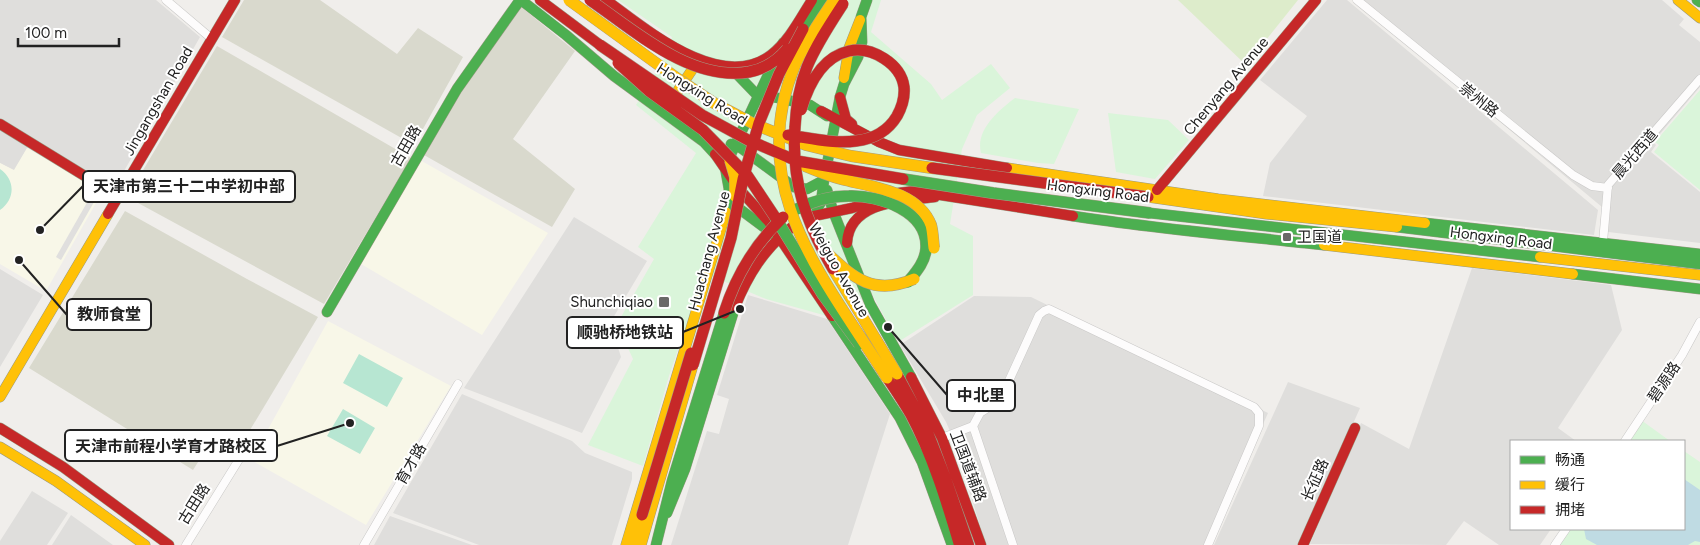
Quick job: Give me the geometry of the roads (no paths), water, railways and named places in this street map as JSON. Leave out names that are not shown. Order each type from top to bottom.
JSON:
[{"type":"main road","name":"Jingangshan Road","points":[[0,396],[233,0]]},
{"type":"main road","points":[[520,0],[566,35],[614,76],[704,142],[720,149],[736,144],[794,187],[807,189],[824,180],[891,195]]},
{"type":"main road","name":"古田路","points":[[327,312],[457,89],[520,0]]},
{"type":"main road","name":"Hongxing Road","points":[[540,0],[600,45],[702,115],[748,140],[797,161],[853,172],[993,193],[1150,213],[1171,222],[1191,218],[1700,275]]},
{"type":"main road","name":"Hongxing Road","points":[[569,0],[714,103],[774,133],[818,148],[851,156],[1066,187],[1153,194],[1187,203],[1267,214],[1460,234],[1700,264]]},
{"type":"main road","points":[[590,0],[678,60],[696,68],[720,74],[742,74],[766,66],[785,53],[823,0]]},
{"type":"main road","points":[[606,0],[667,43],[698,60],[723,66],[744,66],[766,59],[783,43]]},
{"type":"main road","points":[[725,167],[762,93],[783,43],[812,0]]},
{"type":"main road","name":"Weiguo Avenue","points":[[834,0],[807,42],[788,85],[781,121],[779,162],[785,197],[798,233],[827,283],[916,407],[930,435],[969,545]]},
{"type":"main road","name":"Weiguo Avenue","points":[[845,0],[820,40],[807,67],[799,94],[794,130],[793,163],[797,189],[802,206],[818,243],[892,376],[918,430],[938,481],[959,545]]},
{"type":"main road","points":[[656,545],[685,470],[745,282],[765,251],[778,238],[816,211],[821,202],[840,96],[860,50],[862,42],[862,17],[867,0]]},
{"type":"main road","name":"Chenyang Avenue","points":[[1153,194],[1316,0]]},
{"type":"main road","name":"Chenyang Avenue","points":[[1175,193],[1172,187],[1172,178],[1321,0]]},
{"type":"main road","points":[[1678,0],[1700,18]]},
{"type":"main road","name":"Huachang Avenue","points":[[641,545],[731,238],[743,179],[759,123],[779,74],[802,29]]},
{"type":"main road","points":[[600,45],[649,91],[694,123],[747,175],[823,295],[854,338],[892,376]]},
{"type":"main road","points":[[774,133],[845,142],[858,141],[876,135],[888,128],[900,112],[904,93],[899,75],[883,57],[867,51],[857,50],[834,58],[821,68],[808,87],[794,130]]},
{"type":"main road","points":[[664,113],[698,60]]},
{"type":"main road","points":[[744,66],[752,73],[762,93]]},
{"type":"main road","points":[[731,67],[739,78],[762,93],[810,105],[821,111],[835,123],[857,129]]},
{"type":"main road","points":[[821,111],[833,104],[840,96]]},
{"type":"main road","points":[[840,96],[846,119],[857,129],[899,150],[1153,194],[1175,193],[1700,254]]},
{"type":"main road","points":[[0,124],[118,196]]},
{"type":"main road","points":[[704,142],[725,167],[739,189],[765,217],[880,387],[911,437],[952,545]]},
{"type":"main road","points":[[632,545],[725,241],[735,197],[734,172],[725,152]]},
{"type":"main road","points":[[797,161],[808,168],[824,174],[878,187],[898,194],[912,202],[925,214],[931,225],[934,239],[933,250],[925,268],[918,276],[908,282],[891,286],[867,283],[847,270],[818,243]]},
{"type":"main road","points":[[966,200],[973,162]]},
{"type":"main road","name":"Huachang Avenue","points":[[626,545],[724,218],[729,189],[725,167]]},
{"type":"main road","name":"卫国道辅路","points":[[824,180],[833,211],[870,304],[928,408],[942,438],[980,545]]},
{"type":"main road","points":[[847,244],[847,236],[851,224],[861,208],[891,195],[915,191],[1149,227],[1171,222],[1700,288]]},
{"type":"main road","points":[[1175,193],[1187,203]]},
{"type":"main road","name":"Jingangshan Road","points":[[0,390],[118,196]]},
{"type":"main road","points":[[662,526],[667,500],[684,442],[736,278],[752,249],[771,227],[783,217],[805,204],[842,196],[866,197],[899,207],[912,216],[922,227],[927,245],[922,264],[908,282]]},
{"type":"main road","points":[[809,217],[833,211],[940,196]]},
{"type":"main road","points":[[728,200],[778,238]]},
{"type":"main road","points":[[836,324],[870,304]]},
{"type":"main road","points":[[0,428],[63,467],[169,545]]},
{"type":"main road","name":"长征路","points":[[1304,545],[1355,428]]},
{"type":"main road","points":[[0,447],[24,460],[87,501],[145,545]]},
{"type":"street","points":[[166,0],[211,38]]},
{"type":"street","name":"崇州路","points":[[1357,0],[1573,176],[1592,186],[1608,188]]},
{"type":"street","name":"晨光西道","points":[[1602,242],[1608,185],[1700,79]]},
{"type":"street","points":[[942,438],[973,426],[980,413],[1002,396],[1039,315],[1049,309],[1254,407],[1259,413],[1259,426],[1208,545]]},
{"type":"street","name":"碧源路","points":[[1626,440],[1682,355],[1700,322]]},
{"type":"street","name":"育才路","points":[[364,545],[458,384]]},
{"type":"street","points":[[973,426],[1012,545]]},
{"type":"street","name":"古田路","points":[[186,545],[243,453]]},
{"type":"street","points":[[1555,545],[1565,530]]},
{"type":"water","points":[[1685,480],[1700,490],[1700,542],[1695,541],[1688,545],[1597,545],[1586,539],[1584,530],[1685,530]]},
{"type":"place","name":"天津市第三十二中学初中部","points":[[40,230]]},
{"type":"place","name":"卫国道","points":[[1287,237]]},
{"type":"place","name":"教师食堂","points":[[19,260]]},
{"type":"place","name":"Shunchiqiao","points":[[664,302]]},
{"type":"place","name":"顺驰桥地铁站","points":[[740,309]]},
{"type":"place","name":"中北里","points":[[888,327]]},
{"type":"place","name":"天津市前程小学育才路校区","points":[[350,423]]}]
